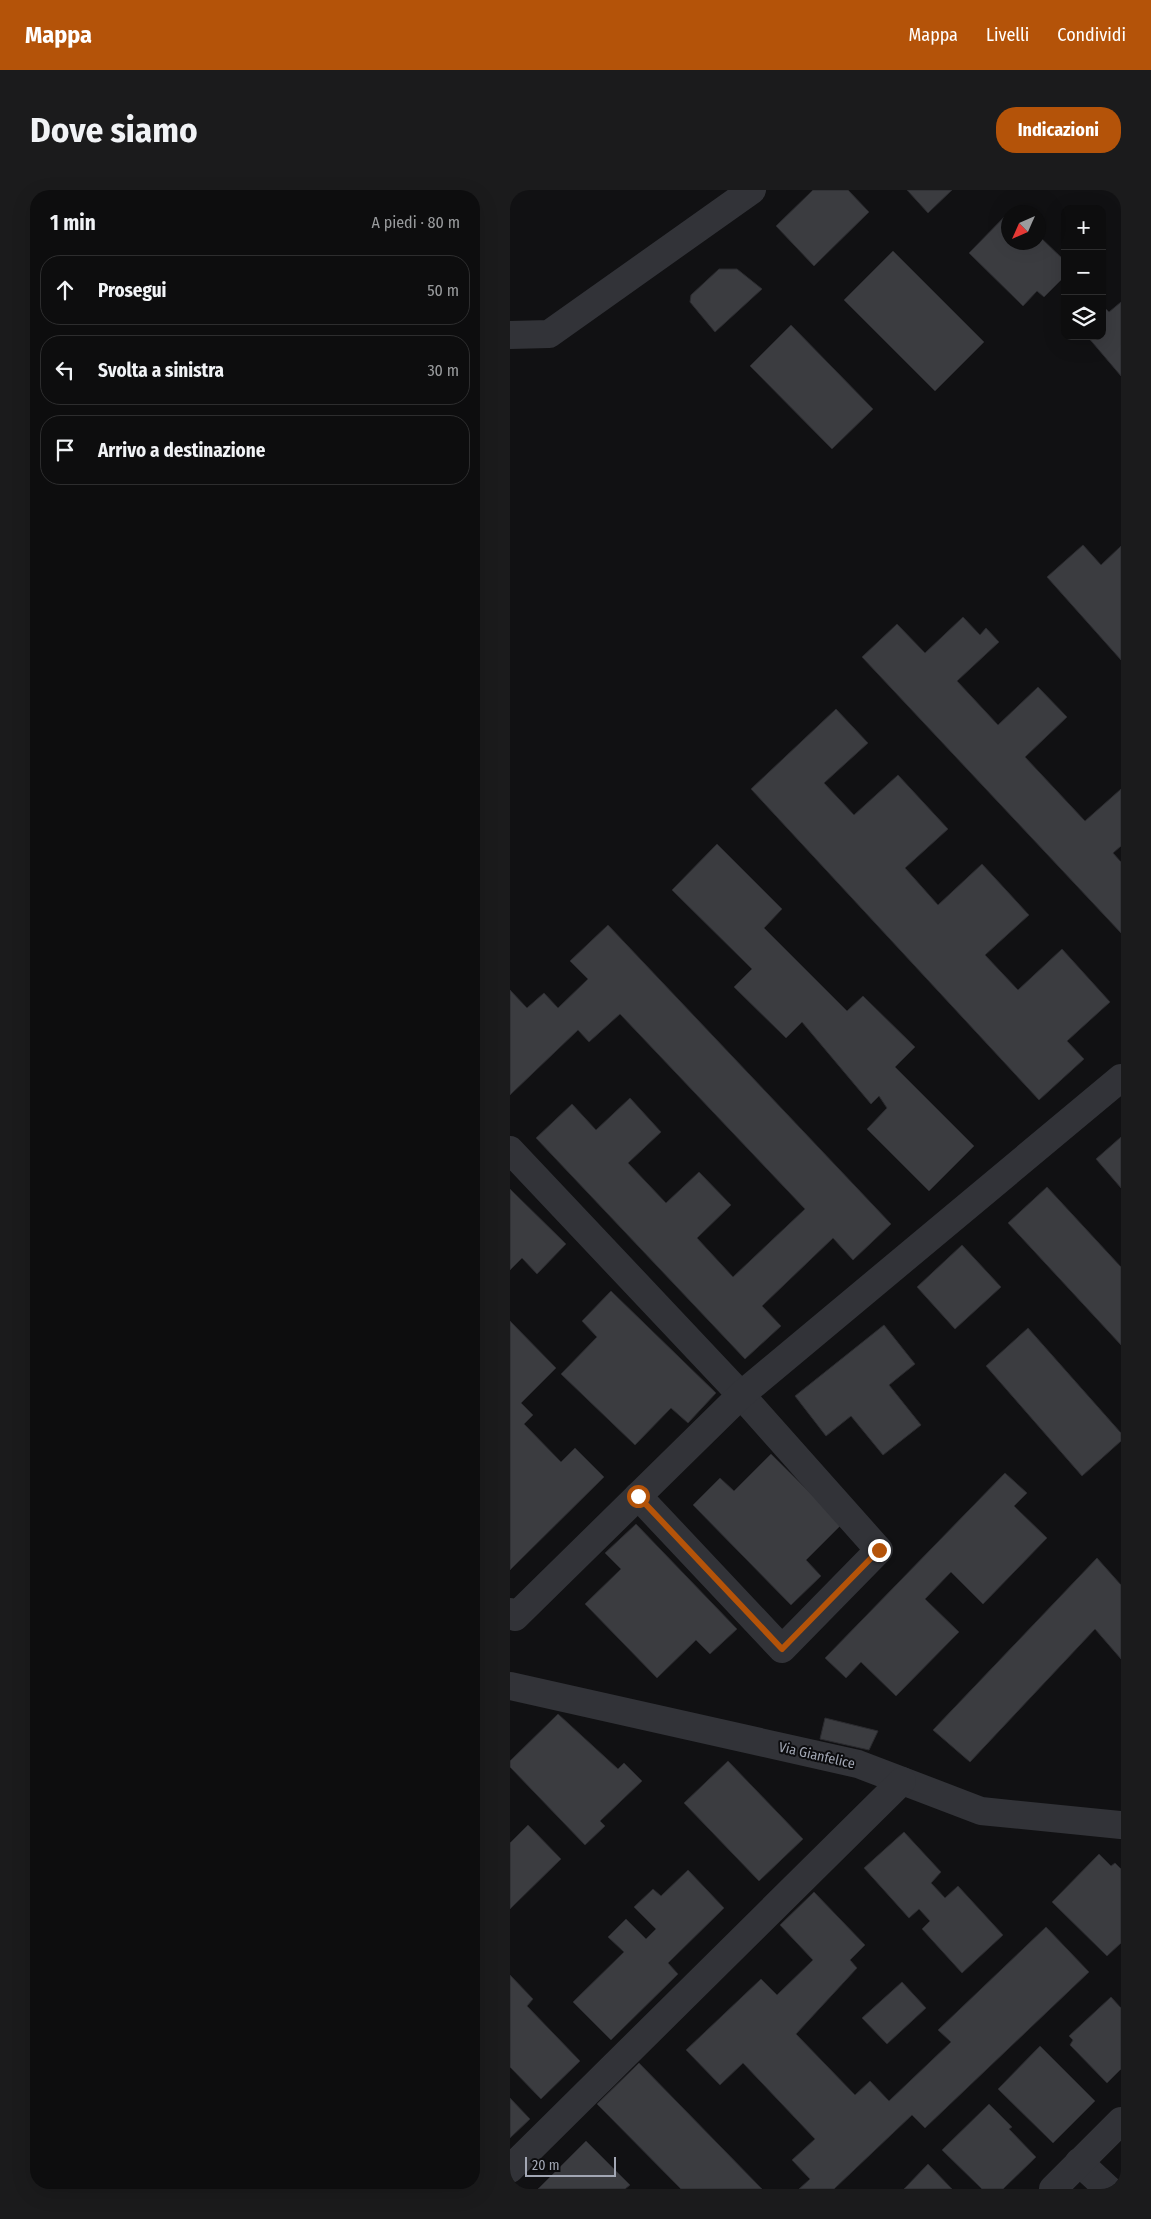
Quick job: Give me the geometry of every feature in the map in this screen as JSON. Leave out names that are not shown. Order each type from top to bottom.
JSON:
[{"type":"street","points":[[510,335],[549,334],[752,190]]},
{"type":"street","points":[[510,1612],[515,1617],[741,1395],[1121,1078]]},
{"type":"street","points":[[510,1150],[741,1395],[879,1550],[782,1649],[638,1496]]},
{"type":"street","name":"Via Gianfelice","points":[[510,1686],[858,1764],[981,1811],[1121,1826]]},
{"type":"street","points":[[510,2169],[902,1781]]},
{"type":"street","points":[[1053,2189],[1121,2121]]},
{"type":"street","points":[[1079,2162],[1108,2189]]},
{"type":"building","points":[[813,190],[848,190],[869,212],[814,266],[776,226]]},
{"type":"building","points":[[907,190],[952,190],[928,213]]},
{"type":"building","points":[[1001,220],[1001,250],[1046,250],[1046,243],[1061,257],[1061,280],[1044,297],[1037,291],[1023,306],[969,253]]},
{"type":"building","points":[[893,251],[984,342],[935,391],[844,300]]},
{"type":"building","points":[[719,269],[737,269],[762,289],[715,332],[690,302],[691,295]]},
{"type":"building","points":[[1121,302],[1121,376],[1090,340],[1106,340],[1106,309],[1109,312]]},
{"type":"building","points":[[791,325],[873,409],[832,449],[750,366]]},
{"type":"building","points":[[1083,545],[1101,565],[1121,546],[1121,660],[1047,577]]},
{"type":"building","points":[[963,617],[980,635],[986,628],[999,642],[957,681],[998,725],[1038,687],[1067,717],[1025,757],[1085,821],[1121,789],[1121,846],[1113,853],[1121,862],[1121,933],[862,657],[897,624],[925,653]]},
{"type":"building","points":[[836,709],[868,743],[824,783],[854,815],[898,775],[948,829],[905,868],[938,905],[982,864],[1029,915],[985,955],[1018,990],[1062,949],[1110,1002],[1067,1041],[1084,1059],[1039,1100],[751,789]]},
{"type":"building","points":[[717,844],[782,909],[764,928],[847,1011],[863,996],[915,1047],[895,1067],[974,1146],[929,1191],[867,1129],[887,1108],[879,1096],[871,1104],[802,1022],[786,1038],[734,987],[752,969],[672,890]]},
{"type":"building","points":[[608,925],[891,1224],[853,1260],[833,1238],[762,1306],[781,1326],[745,1359],[536,1138],[572,1104],[596,1130],[630,1098],[661,1132],[628,1163],[666,1203],[699,1172],[731,1205],[697,1238],[733,1277],[805,1209],[620,1014],[589,1042],[578,1030],[510,1095],[510,990],[527,1008],[544,993],[558,1008],[588,979],[570,961]]},
{"type":"building","points":[[1121,1137],[1121,1188],[1096,1159]]},
{"type":"building","points":[[1047,1187],[1121,1267],[1121,1345],[1008,1223]]},
{"type":"building","points":[[510,1189],[566,1244],[537,1274],[522,1258],[510,1270]]},
{"type":"building","points":[[962,1245],[1001,1287],[955,1329],[917,1287]]},
{"type":"building","points":[[611,1291],[716,1393],[688,1423],[671,1408],[635,1445],[561,1374],[597,1337],[582,1321]]},
{"type":"building","points":[[510,1321],[556,1368],[521,1403],[533,1415],[524,1424],[561,1462],[575,1448],[604,1477],[510,1570]]},
{"type":"building","points":[[884,1325],[915,1364],[889,1385],[921,1425],[883,1455],[851,1416],[826,1436],[795,1396]]},
{"type":"building","points":[[1028,1328],[1121,1433],[1121,1441],[1082,1476],[986,1366]]},
{"type":"building","points":[[771,1454],[842,1524],[806,1560],[821,1576],[791,1605],[693,1505],[720,1478],[734,1491]]},
{"type":"building","points":[[1005,1473],[1027,1493],[1014,1506],[1047,1538],[983,1604],[951,1572],[925,1599],[959,1632],[896,1696],[861,1662],[846,1678],[825,1658]]},
{"type":"building","points":[[636,1524],[737,1629],[710,1654],[696,1640],[657,1678],[585,1604],[621,1569],[605,1553]]},
{"type":"building","points":[[1097,1558],[1121,1585],[1121,1659],[1095,1629],[970,1762],[933,1730]]},
{"type":"building","points":[[558,1714],[618,1769],[624,1763],[642,1781],[600,1821],[605,1826],[585,1845],[510,1767],[510,1761]]},
{"type":"building","points":[[825,1718],[878,1731],[869,1750],[820,1739]]},
{"type":"building","points":[[728,1761],[803,1839],[759,1881],[684,1803]]},
{"type":"building","points":[[528,1825],[561,1859],[510,1909],[510,1843]]},
{"type":"building","points":[[904,1832],[941,1872],[931,1883],[945,1898],[958,1886],[1003,1935],[962,1973],[922,1929],[930,1921],[919,1909],[909,1918],[864,1868]]},
{"type":"building","points":[[1099,1854],[1111,1866],[1115,1863],[1121,1869],[1121,1943],[1107,1956],[1052,1902]]},
{"type":"building","points":[[688,1870],[724,1908],[668,1963],[678,1974],[611,2040],[573,2002],[624,1952],[608,1937],[626,1919],[646,1939],[656,1929],[634,1907],[653,1889],[661,1896]]},
{"type":"building","points":[[814,1892],[865,1945],[850,1960],[857,1968],[796,2034],[855,2095],[870,2081],[889,2101],[951,2042],[938,2030],[1046,1927],[1089,1972],[925,2128],[912,2115],[834,2189],[799,2189],[810,2179],[792,2160],[815,2139],[743,2063],[720,2085],[686,2050],[761,1979],[777,1995],[813,1960],[780,1925]]},
{"type":"building","points":[[510,1975],[533,1999],[527,2006],[580,2061],[541,2099],[510,2067]]},
{"type":"building","points":[[902,1982],[926,2008],[887,2044],[862,2018]]},
{"type":"building","points":[[1111,1997],[1121,2008],[1121,2069],[1107,2083],[1070,2045],[1073,2040],[1069,2036]]},
{"type":"building","points":[[1040,2046],[1095,2101],[1053,2143],[998,2089]]},
{"type":"building","points":[[639,2063],[762,2189],[681,2189],[597,2104]]},
{"type":"building","points":[[510,2098],[530,2119],[510,2138]]},
{"type":"building","points":[[989,2104],[1012,2127],[1009,2129],[1036,2157],[1003,2189],[982,2189],[942,2150]]},
{"type":"building","points":[[586,2141],[630,2185],[625,2189],[538,2189]]},
{"type":"building","points":[[928,2164],[952,2189],[904,2189]]},
{"type":"route","points":[[638,1496],[782,1649],[879,1550]]}]
